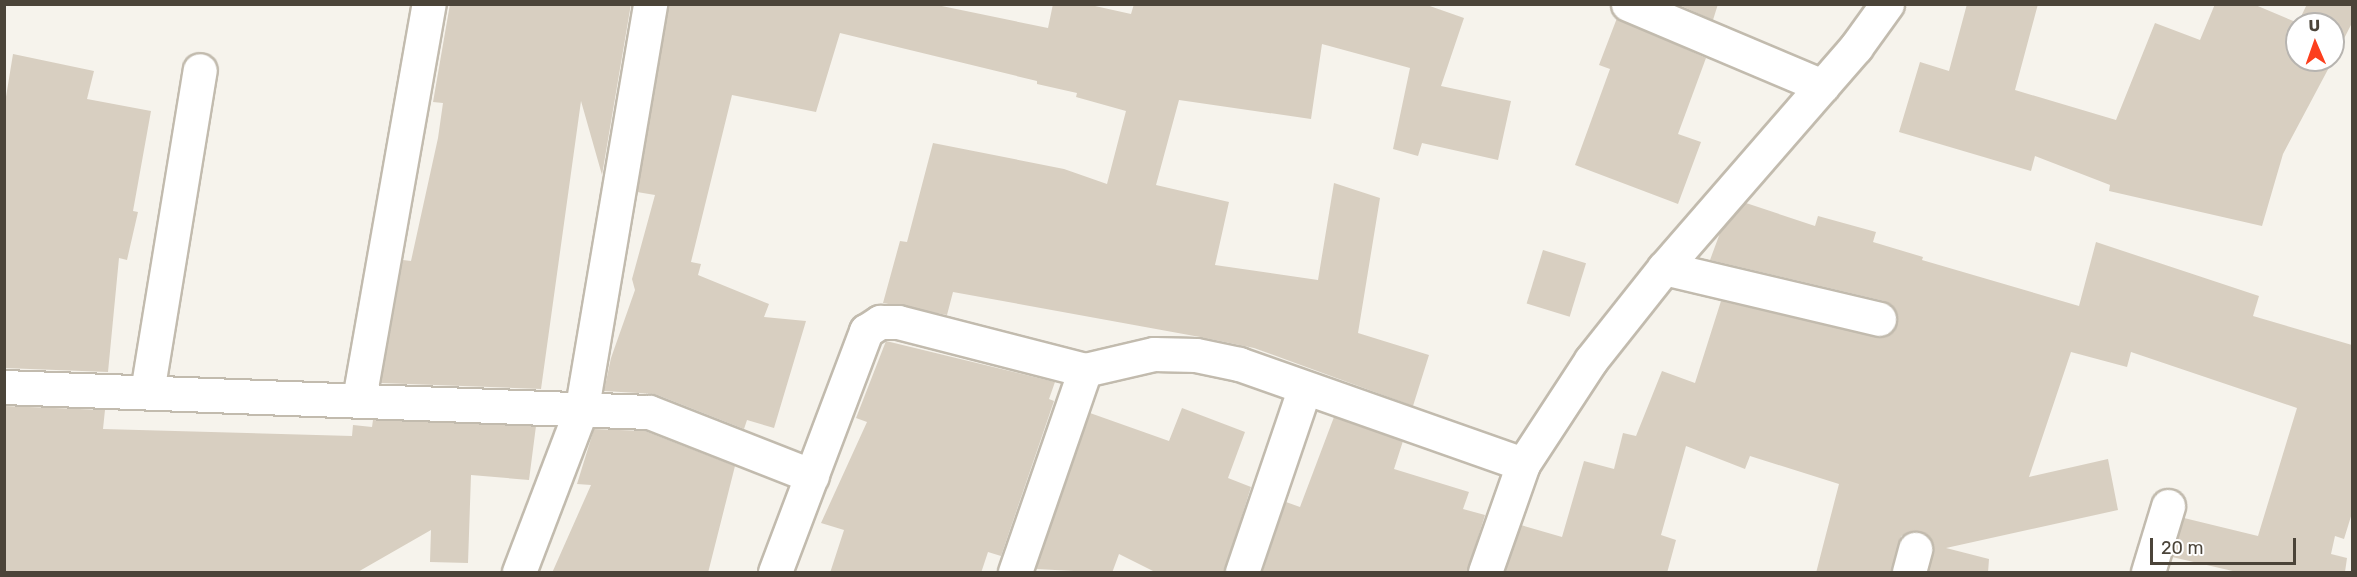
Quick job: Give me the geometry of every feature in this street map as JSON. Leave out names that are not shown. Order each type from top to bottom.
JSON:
[{"type":"street","points":[[359,399],[429,4]]},
{"type":"street","points":[[519,573],[582,407],[650,4]]},
{"type":"street","points":[[1628,4],[1822,86]]},
{"type":"street","points":[[1485,573],[1523,464],[1606,339],[1664,268],[1822,86],[1887,4]]},
{"type":"street","points":[[147,392],[200,70]]},
{"type":"street","points":[[1664,268],[1879,320]]},
{"type":"street","points":[[775,573],[866,331],[872,325],[898,322],[1085,370],[1154,354],[1196,355],[1239,364],[1304,390],[1523,464]]},
{"type":"street","points":[[1015,573],[1085,370]]},
{"type":"street","points":[[4,387],[582,407],[658,414],[812,476]]},
{"type":"street","points":[[1242,573],[1304,390]]},
{"type":"street","points":[[2148,573],[2168,506]]},
{"type":"building","points":[[450,4],[631,4],[602,175],[581,101],[541,389],[381,383],[403,260],[411,261],[438,138],[443,103],[433,102]]},
{"type":"building","points":[[668,4],[932,4],[1048,28],[1053,4],[1086,4],[1131,14],[1134,4],[1424,4],[1464,18],[1441,86],[1511,101],[1498,160],[1422,143],[1418,156],[1393,149],[1410,68],[1322,44],[1311,119],[1179,100],[1156,185],[1229,202],[1215,265],[1318,280],[1334,183],[1380,198],[1358,333],[1429,355],[1413,406],[1254,348],[1200,337],[953,292],[947,315],[883,303],[900,241],[907,242],[933,143],[1064,169],[1107,184],[1126,111],[1076,97],[1077,93],[1037,84],[1037,81],[840,33],[816,112],[732,95],[691,262],[701,264],[698,275],[769,304],[764,317],[806,321],[774,428],[747,420],[744,429],[655,394],[604,391],[611,358],[635,290],[632,279],[655,195],[637,192]]},
{"type":"building","points":[[1677,4],[1718,4],[1713,20]]},
{"type":"building","points":[[1967,4],[2038,4],[2015,90],[2116,120],[2155,23],[2200,40],[2215,4],[2253,4],[2285,18],[2285,72],[2327,72],[2283,154],[2262,226],[2109,191],[2110,185],[2035,156],[2031,171],[1899,132],[1920,62],[1949,71]]},
{"type":"building","points":[[2307,4],[2352,4],[2352,23],[2345,37],[2345,12],[2303,12]]},
{"type":"building","points":[[1617,18],[1706,58],[1678,134],[1701,142],[1678,204],[1575,165],[1610,69],[1599,65]]},
{"type":"building","points":[[13,54],[94,71],[87,99],[151,111],[133,211],[138,212],[127,260],[119,258],[108,372],[4,368],[4,109]]},
{"type":"building","points":[[1746,203],[1815,226],[1818,216],[1876,232],[1873,242],[1923,257],[1922,260],[2079,306],[2096,242],[2259,296],[2253,316],[2352,345],[2352,513],[2344,539],[2335,536],[2331,554],[2347,558],[2345,572],[2237,572],[2172,557],[2184,518],[2258,536],[2297,408],[2131,352],[2127,367],[2071,352],[2029,477],[2108,459],[2118,510],[1946,548],[1989,559],[1988,573],[1928,573],[1933,545],[1919,531],[1901,536],[1891,573],[1816,573],[1839,484],[1750,456],[1745,469],[1686,446],[1661,535],[1676,540],[1667,573],[1505,573],[1521,525],[1562,537],[1584,461],[1614,469],[1623,433],[1636,436],[1662,371],[1695,383],[1721,301],[1875,337],[1893,331],[1897,313],[1884,301],[1710,260],[1720,233]]},
{"type":"building","points":[[1543,250],[1586,263],[1570,317],[1527,304]]},
{"type":"building","points":[[886,341],[1055,382],[1049,399],[1054,401],[1001,556],[988,552],[981,573],[830,573],[844,530],[821,523],[867,422],[856,418]]},
{"type":"building","points":[[4,406],[105,410],[103,429],[352,436],[353,425],[372,427],[373,420],[536,426],[529,480],[471,475],[468,563],[430,562],[431,530],[356,573],[4,573]]},
{"type":"building","points":[[1182,408],[1245,432],[1228,478],[1251,487],[1224,573],[1157,573],[1119,554],[1112,573],[1036,569],[1090,413],[1169,441]]},
{"type":"building","points":[[1334,417],[1403,441],[1394,469],[1469,492],[1463,509],[1485,515],[1467,573],[1262,573],[1286,502],[1300,507]]},
{"type":"building","points":[[594,429],[645,431],[735,466],[708,573],[552,573],[591,485],[577,484]]}]
